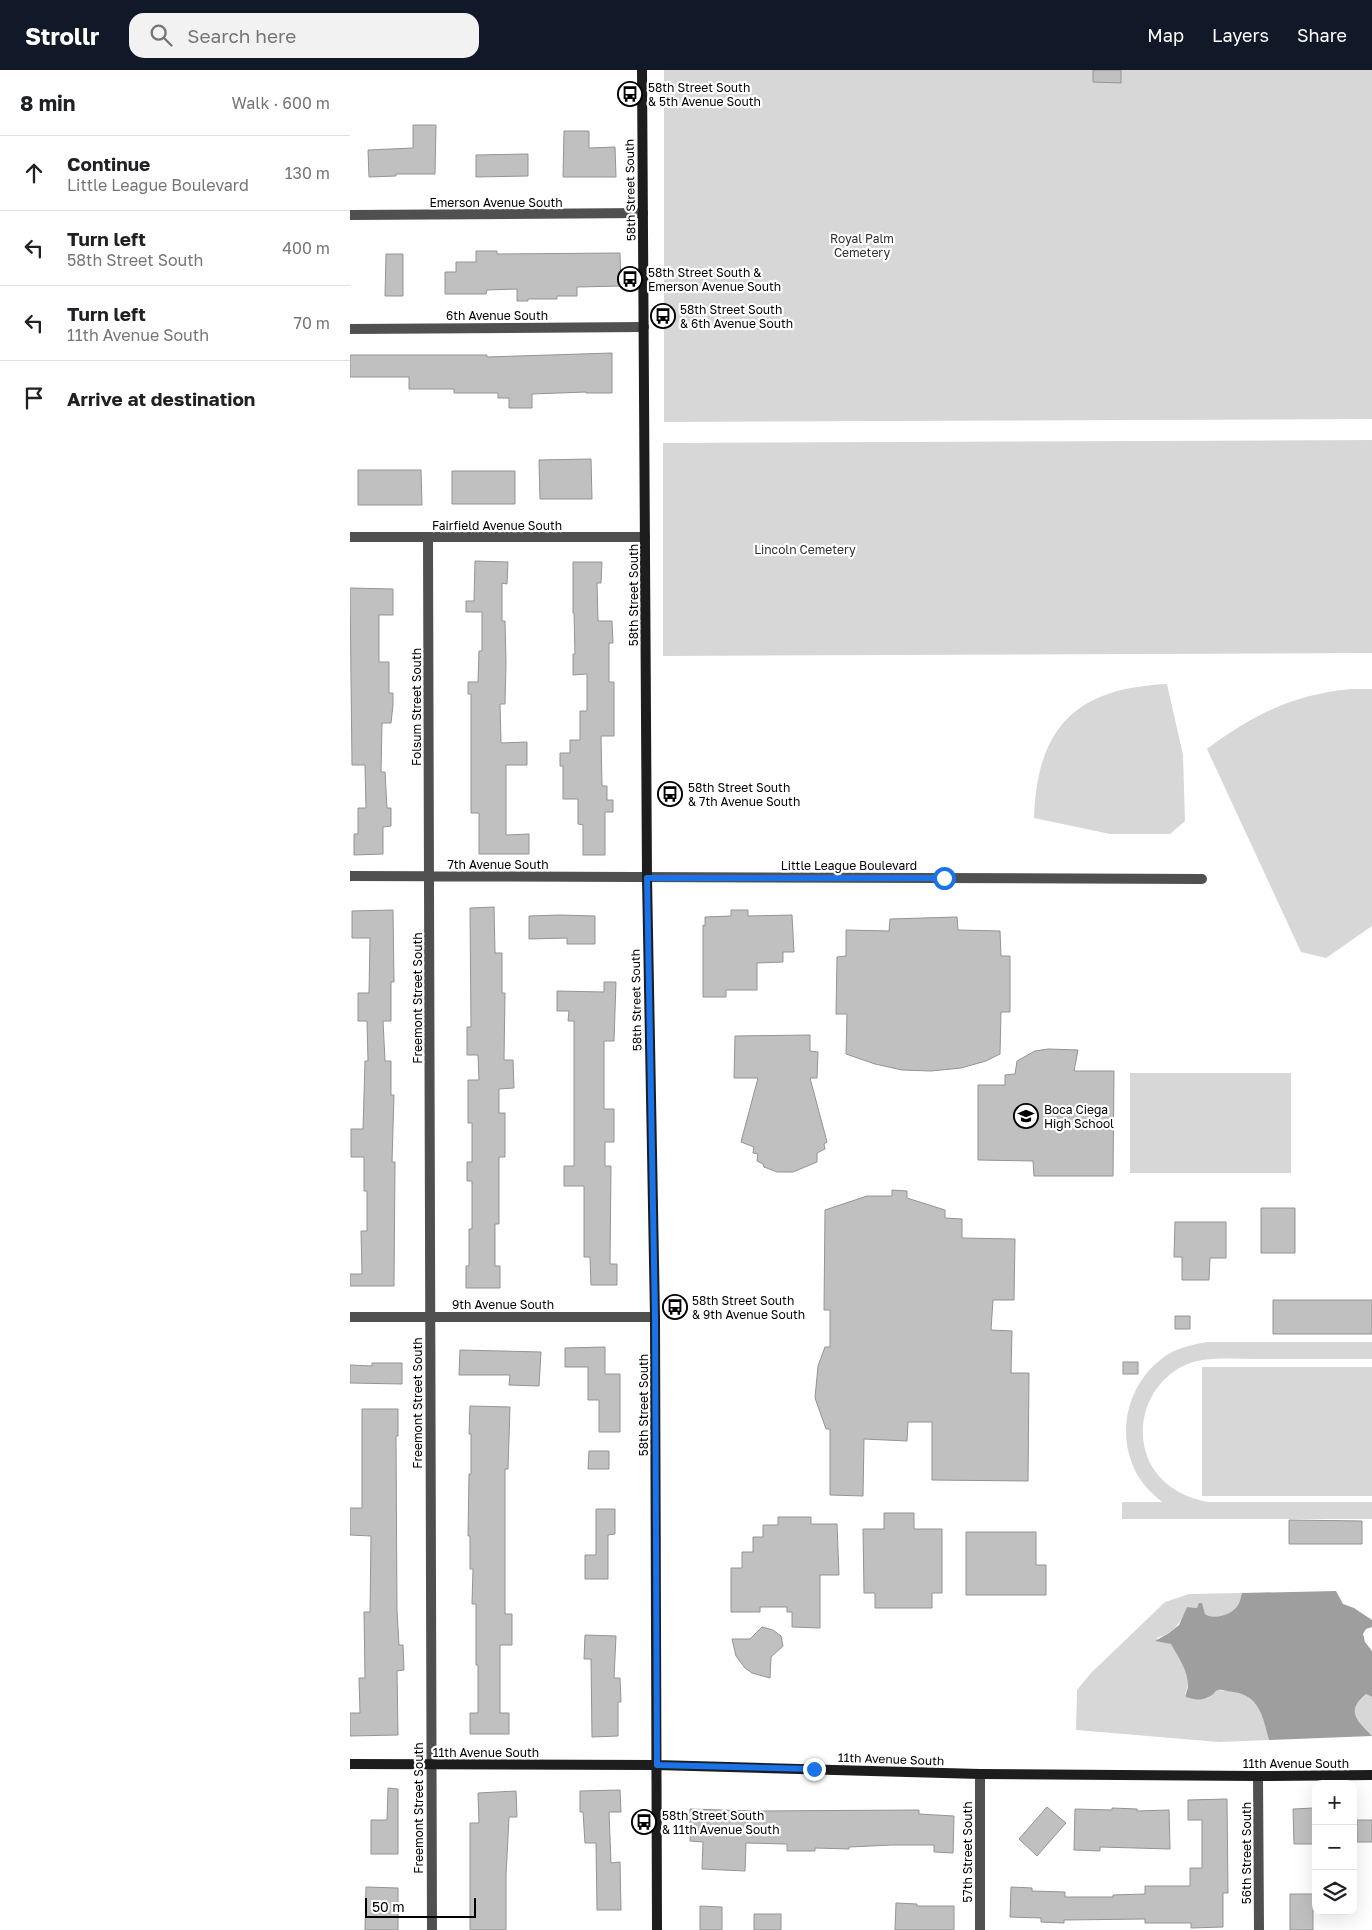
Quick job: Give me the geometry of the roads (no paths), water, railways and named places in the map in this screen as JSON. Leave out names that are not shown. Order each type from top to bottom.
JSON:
[{"type":"street","name":"58th Street South","points":[[642,70],[647,878],[655,1316],[657,1930]]},
{"type":"street","name":"Emerson Avenue South","points":[[350,215],[643,213]]},
{"type":"street","name":"6th Avenue South","points":[[350,329],[644,327]]},
{"type":"street","name":"Fairfield Avenue South","points":[[350,537],[645,537]]},
{"type":"street","name":"Folsum Street South","points":[[428,537],[429,876]]},
{"type":"street","name":"7th Avenue South","points":[[350,876],[647,878]]},
{"type":"street","name":"Freemont Street South","points":[[429,876],[432,1930]]},
{"type":"street","name":"Little League Boulevard","points":[[647,878],[1202,879]]},
{"type":"street","name":"9th Avenue South","points":[[350,1317],[655,1316]]},
{"type":"street","name":"11th Avenue South","points":[[350,1764],[657,1765],[980,1774],[1372,1775]]},
{"type":"street","name":"57th Street South","points":[[980,1774],[980,1930]]},
{"type":"street","name":"56th Street South","points":[[1258,1776],[1259,1930]]},
{"type":"place","name":"58th Street South & 5th Avenue South","points":[[630,94]]},
{"type":"place","name":"58th Street South & Emerson Avenue South","points":[[630,279]]},
{"type":"place","name":"58th Street South & 6th Avenue South","points":[[663,316]]},
{"type":"place","name":"58th Street South & 7th Avenue South","points":[[670,794]]},
{"type":"place","name":"Boca Ciega High School","points":[[1026,1116]]},
{"type":"place","name":"58th Street South & 9th Avenue South","points":[[675,1307]]},
{"type":"place","name":"58th Street South & 11th Avenue South","points":[[644,1822]]},
{"type":"park label","name":"Royal Palm Cemetery","points":[[862,245]]},
{"type":"park label","name":"Lincoln Cemetery","points":[[805,549]]}]
